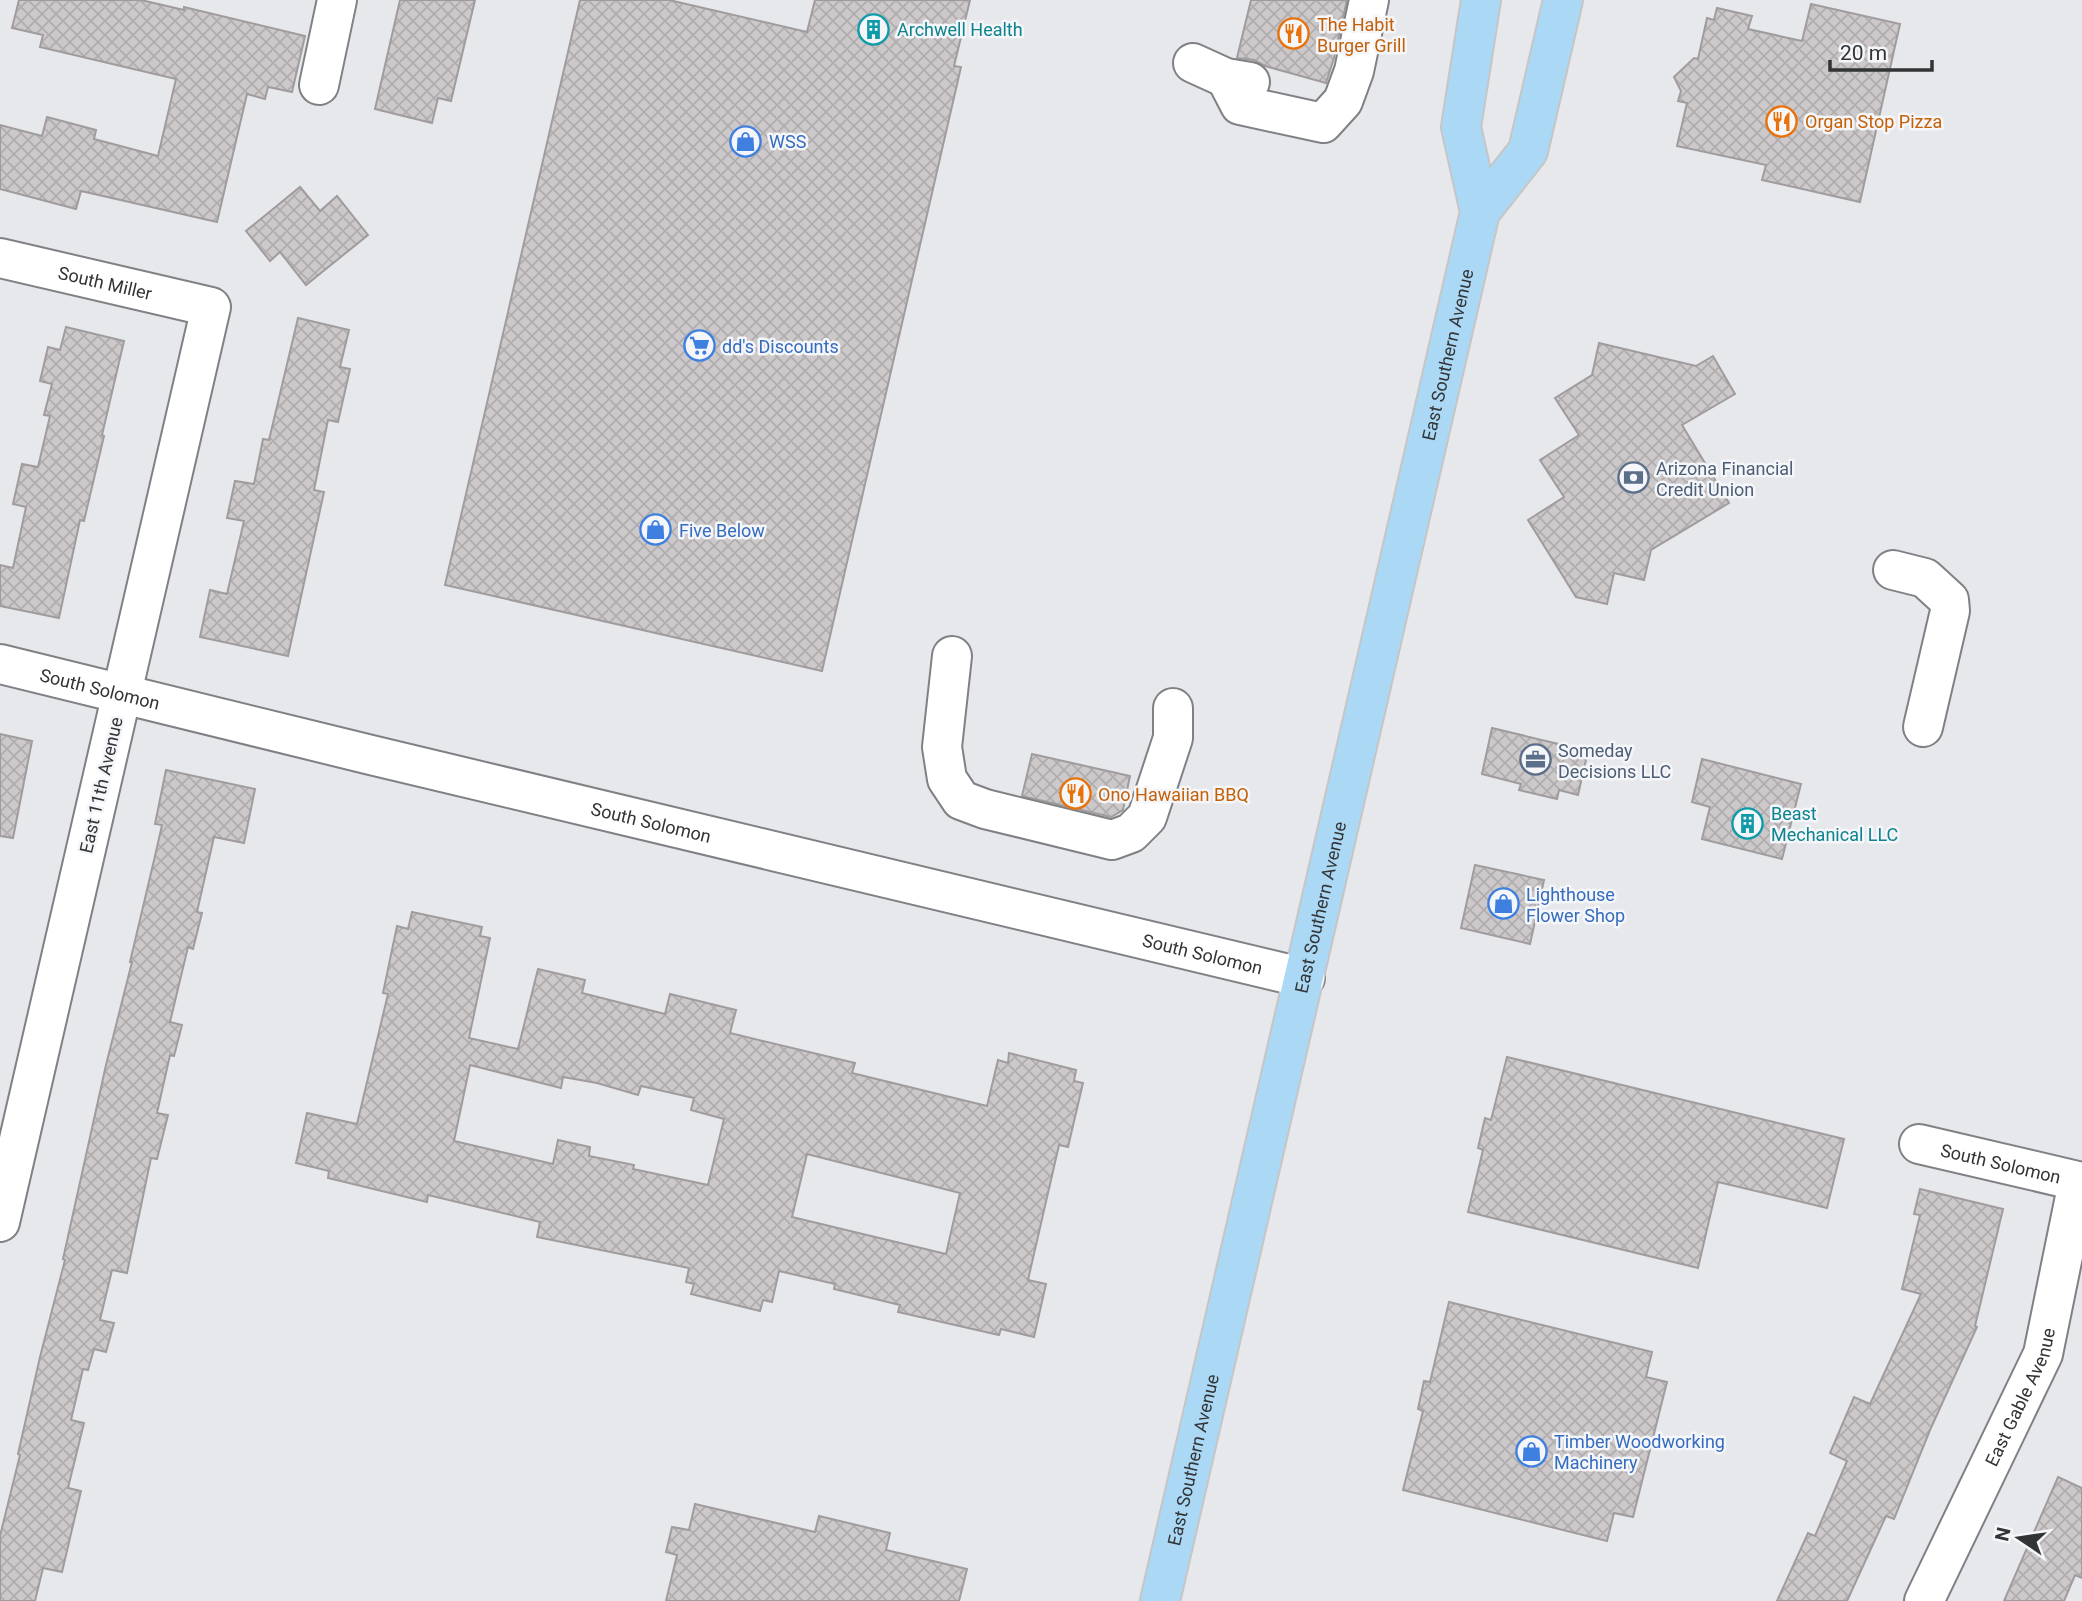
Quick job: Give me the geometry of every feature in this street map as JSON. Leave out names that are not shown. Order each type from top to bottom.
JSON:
[{"type":"main road","name":"East Southern Avenue","points":[[1480,212],[1461,127],[1481,0]]},
{"type":"main road","name":"East Southern Avenue","points":[[1160,1601],[1480,212],[1528,151],[1563,0]]},
{"type":"street","points":[[319,85],[337,0]]},
{"type":"street","points":[[1209,71],[1240,105],[1323,123],[1343,100],[1354,71],[1369,0]]},
{"type":"street","name":"South Miller","points":[[0,258],[211,307]]},
{"type":"street","name":"East 11th Avenue","points":[[0,1222],[211,307]]},
{"type":"street","points":[[1893,570],[1925,578],[1949,600],[1950,611],[1923,727]]},
{"type":"street","points":[[952,656],[942,747],[947,779],[961,800],[985,809],[1112,840],[1131,833],[1147,817],[1173,738],[1173,708]]},
{"type":"street","name":"South Solomon","points":[[0,664],[1305,978]]},
{"type":"street","name":"South Solomon","points":[[1919,1144],[2080,1182]]},
{"type":"street","name":"East Gable Avenue","points":[[1924,1601],[2042,1354],[2080,1182]]},
{"type":"building","points":[[19,0],[141,0],[184,10],[184,7],[305,36],[292,92],[268,87],[265,99],[247,94],[217,222],[81,191],[76,209],[0,189],[0,125],[42,136],[47,117],[96,130],[94,139],[158,156],[176,79],[40,47],[43,35],[12,28]]},
{"type":"building","points":[[400,0],[475,0],[451,101],[438,98],[432,123],[375,109]]},
{"type":"building","points":[[580,0],[669,0],[807,32],[815,0],[970,0],[954,66],[961,67],[822,671],[445,585]]},
{"type":"building","name":"The Habit Burger Grill","points":[[1251,0],[1347,0],[1326,83],[1265,66],[1254,60],[1237,58]]},
{"type":"building","points":[[1811,4],[1900,24],[1860,202],[1762,180],[1766,165],[1677,146],[1687,103],[1678,101],[1681,91],[1674,77],[1694,58],[1698,59],[1707,18],[1714,20],[1717,8],[1752,16],[1748,29],[1802,41]]},
{"type":"building","points":[[300,187],[320,211],[337,196],[368,235],[306,285],[280,252],[270,261],[246,231]]},
{"type":"building","points":[[298,318],[349,330],[340,367],[350,369],[338,422],[328,420],[314,490],[324,492],[288,656],[200,637],[210,590],[227,594],[244,521],[227,518],[235,481],[254,484],[263,439],[269,440]]},
{"type":"building","points":[[66,327],[124,341],[102,435],[104,436],[84,521],[80,520],[59,618],[0,606],[0,565],[13,568],[26,507],[13,504],[22,464],[38,467],[50,416],[44,415],[52,384],[40,381],[48,347],[60,350]]},
{"type":"building","name":"Arizona Financial Credit Union","points":[[1599,343],[1696,366],[1713,356],[1735,394],[1682,425],[1729,503],[1651,550],[1644,580],[1614,573],[1607,604],[1576,597],[1528,520],[1564,497],[1540,460],[1579,435],[1555,398],[1592,375]]},
{"type":"building","name":"Someday Decisions LLC","points":[[1492,728],[1588,751],[1578,795],[1559,790],[1557,799],[1519,790],[1521,784],[1482,774]]},
{"type":"building","points":[[0,734],[32,741],[13,838],[0,836]]},
{"type":"building","name":"Ono Hawaiian BBQ","points":[[1032,754],[1130,776],[1123,810],[1111,817],[1022,796]]},
{"type":"building","name":"Beast Mechanical LLC","points":[[1702,759],[1801,784],[1782,859],[1702,839],[1710,807],[1692,802]]},
{"type":"building","points":[[166,770],[255,789],[244,843],[214,837],[197,912],[202,913],[193,949],[188,947],[170,1022],[182,1025],[174,1056],[170,1055],[157,1113],[168,1115],[157,1159],[151,1158],[127,1273],[112,1270],[100,1320],[114,1323],[106,1352],[94,1349],[88,1370],[83,1369],[71,1420],[84,1423],[68,1488],[81,1491],[62,1572],[43,1568],[35,1601],[0,1601],[0,1536],[162,825],[155,824]]},
{"type":"building","name":"Lighthouse Flower Shop","points":[[1475,865],[1544,880],[1530,944],[1461,928]]},
{"type":"building","points":[[412,912],[482,927],[480,936],[490,938],[469,1038],[518,1049],[538,969],[585,980],[582,993],[665,1014],[670,994],[736,1010],[730,1033],[855,1063],[852,1073],[987,1106],[998,1060],[1008,1063],[1009,1053],[1076,1070],[1074,1081],[1083,1083],[1068,1147],[1059,1145],[1028,1280],[1046,1284],[1034,1337],[1001,1329],[999,1335],[898,1312],[900,1305],[834,1289],[835,1284],[779,1271],[772,1302],[763,1300],[760,1311],[691,1294],[694,1284],[686,1282],[689,1268],[537,1237],[540,1222],[428,1195],[427,1202],[328,1178],[329,1171],[296,1163],[307,1113],[357,1124],[388,994],[383,993],[397,926],[408,929]],"holes":[[[470,1065],[561,1088],[563,1077],[597,1083],[638,1095],[641,1086],[694,1098],[691,1110],[724,1119],[708,1185],[633,1169],[634,1165],[589,1156],[590,1147],[558,1140],[553,1164],[454,1141]],[[807,1154],[960,1193],[946,1254],[792,1217]]]},
{"type":"building","points":[[1507,1057],[1844,1139],[1827,1208],[1718,1182],[1698,1268],[1468,1212],[1483,1150],[1478,1148],[1485,1118],[1491,1120]]},
{"type":"building","points":[[1920,1189],[2003,1209],[1975,1326],[1977,1327],[1930,1430],[1894,1519],[1886,1516],[1847,1601],[1777,1601],[1808,1533],[1815,1536],[1847,1461],[1830,1453],[1854,1397],[1870,1404],[1921,1294],[1902,1289],[1920,1215],[1914,1214]]},
{"type":"building","name":"Timber Woodworking Machinery","points":[[1449,1302],[1652,1352],[1646,1377],[1667,1382],[1633,1517],[1614,1513],[1607,1541],[1403,1490],[1423,1411],[1418,1409],[1424,1381],[1430,1382]]},
{"type":"building","points":[[2058,1477],[2082,1488],[2082,1578],[2075,1575],[2064,1601],[2004,1601]]},
{"type":"building","points":[[695,1504],[815,1532],[819,1516],[890,1533],[886,1550],[967,1569],[959,1601],[666,1601],[677,1555],[666,1552],[672,1527],[689,1530]]},
{"type":"place","name":"Archwell Health","points":[[874,29]]},
{"type":"place","name":"The Habit Burger Grill","points":[[1294,34]]},
{"type":"place","name":"Organ Stop Pizza","points":[[1782,121]]},
{"type":"place","name":"WSS","points":[[746,141]]},
{"type":"place","name":"dd's Discounts","points":[[699,346]]},
{"type":"place","name":"Arizona Financial Credit Union","points":[[1633,478]]},
{"type":"place","name":"Five Below","points":[[656,530]]},
{"type":"place","name":"Someday Decisions LLC","points":[[1535,760]]},
{"type":"place","name":"Ono Hawaiian BBQ","points":[[1075,794]]},
{"type":"place","name":"Beast Mechanical LLC","points":[[1748,823]]},
{"type":"place","name":"Lighthouse Flower Shop","points":[[1503,904]]},
{"type":"place","name":"Timber Woodworking Machinery","points":[[1531,1451]]}]
